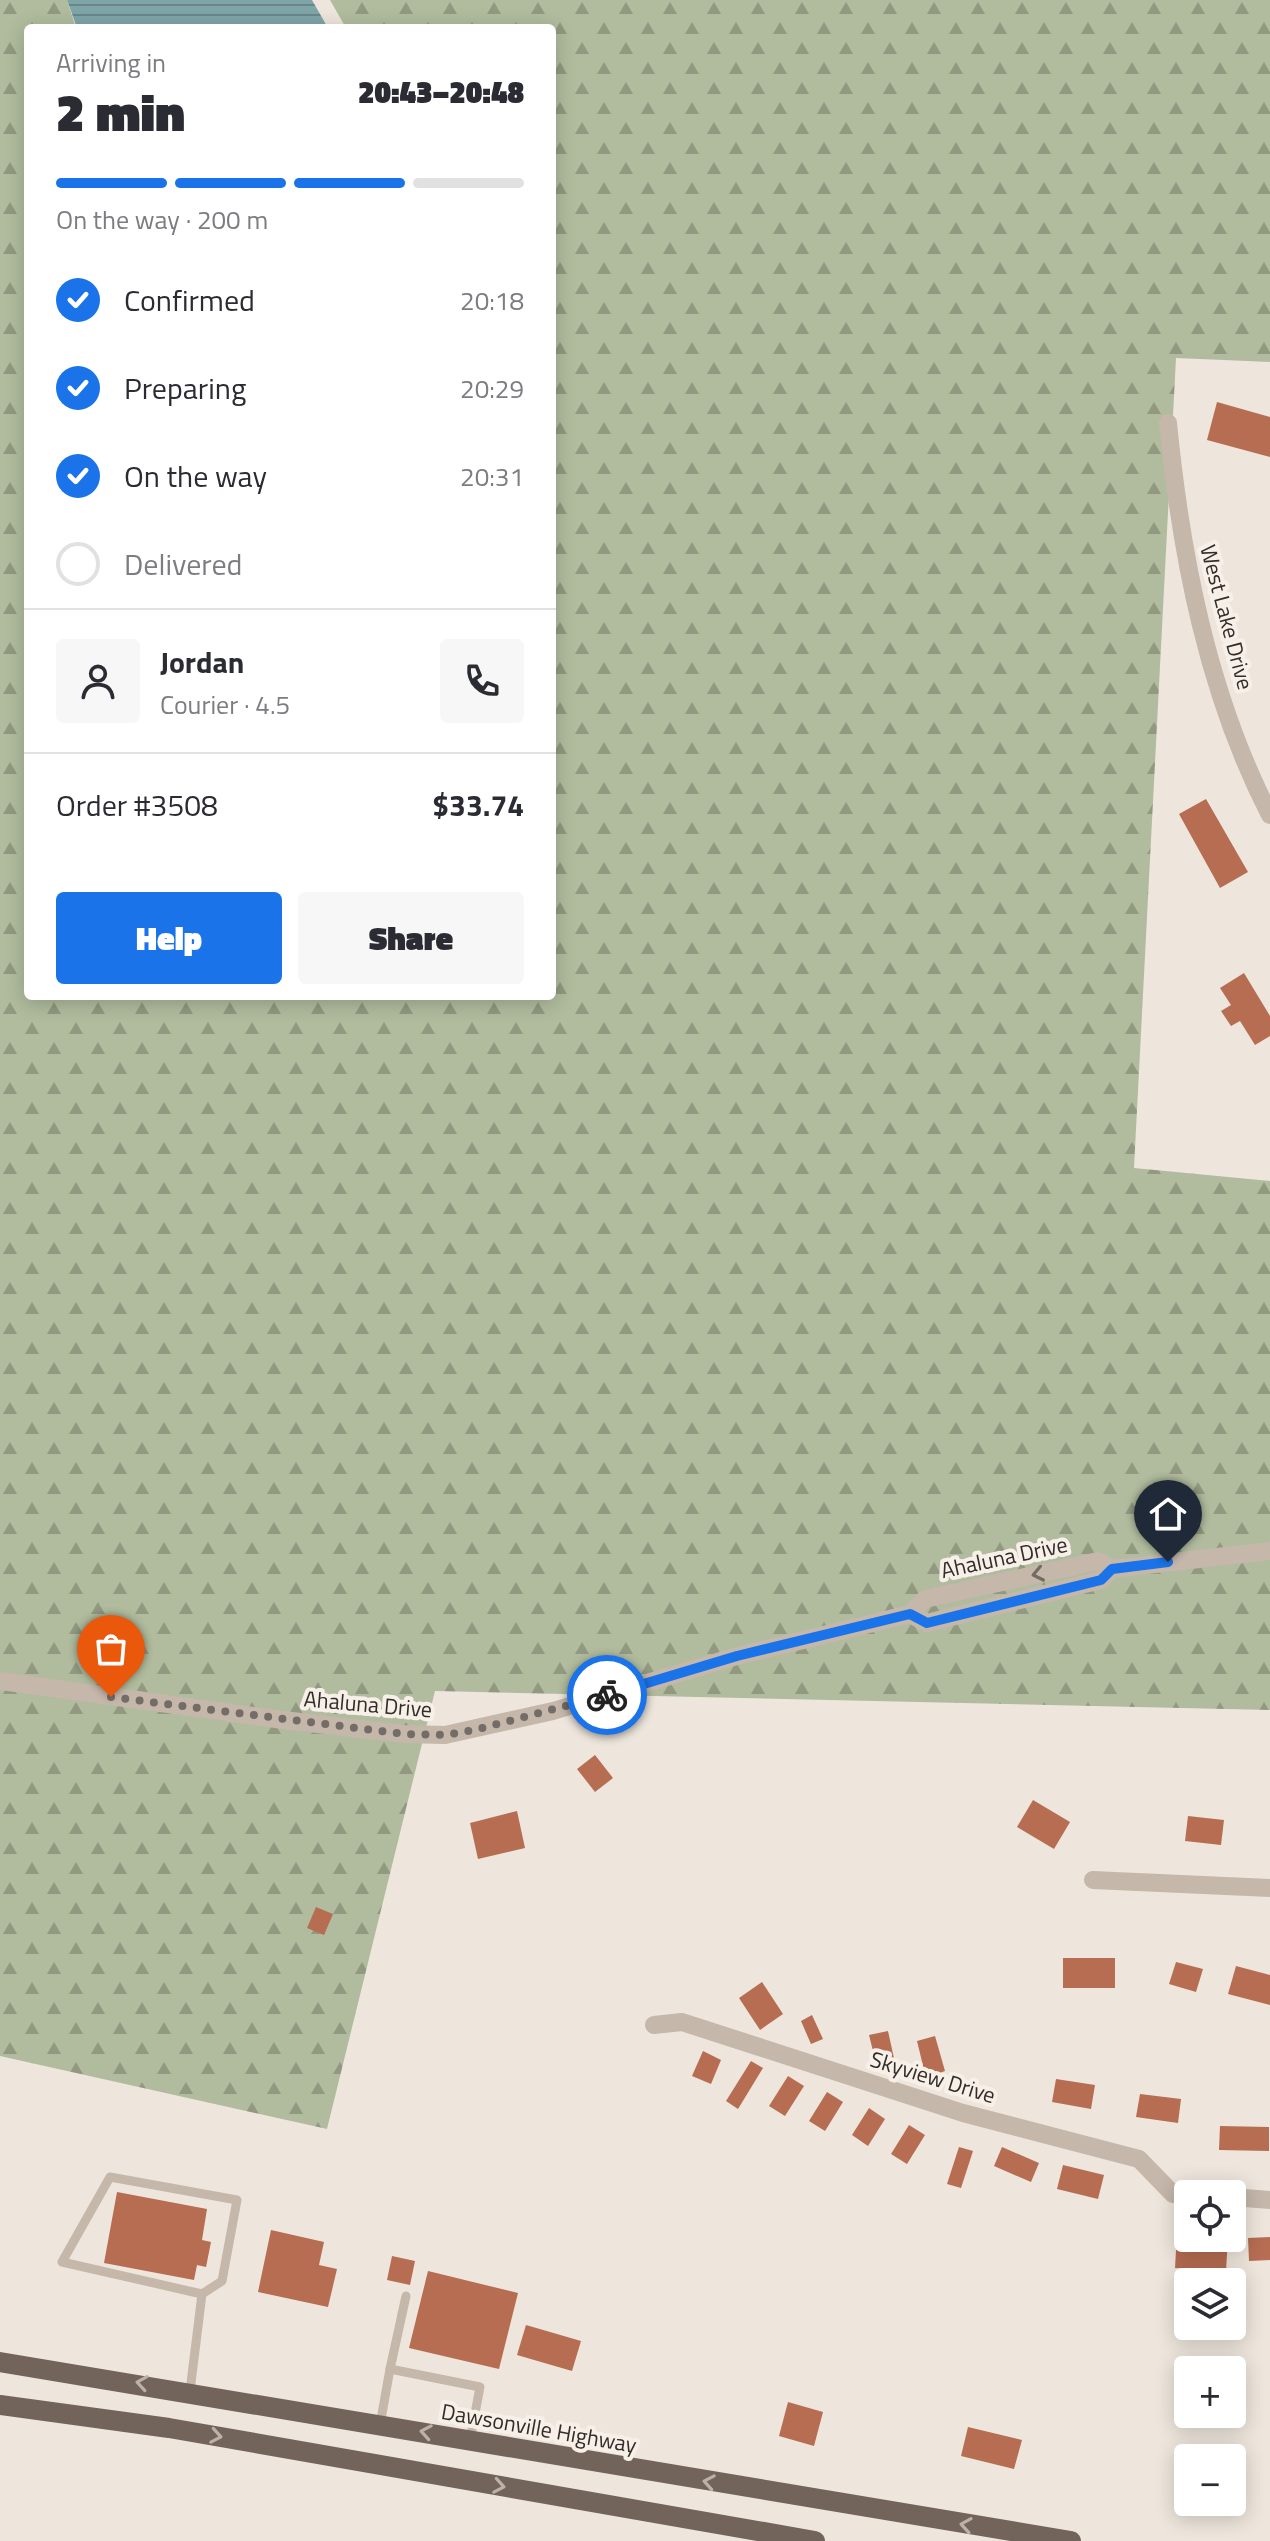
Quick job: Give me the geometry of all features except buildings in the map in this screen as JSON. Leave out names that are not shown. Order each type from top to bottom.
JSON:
[{"type":"main road","name":"Dawsonville Highway","points":[[0,2362],[190,2391],[1071,2541]]},
{"type":"main road","points":[[0,2405],[169,2428],[815,2541]]},
{"type":"street","name":"West Lake Drive","points":[[1168,423],[1177,517],[1206,637],[1239,750],[1270,815]]},
{"type":"street","name":"Ahaluna Drive","points":[[0,1681],[296,1721],[404,1734],[445,1735],[553,1711],[737,1656],[910,1614],[927,1623],[1101,1580],[1112,1569],[1270,1551]]},
{"type":"street","points":[[1093,1880],[1270,1888]]},
{"type":"street","name":"Skyview Drive","points":[[654,2025],[682,2022],[963,2113],[1139,2159],[1174,2194]]},
{"type":"street","points":[[1246,2198],[1270,2200]]},
{"type":"lane","points":[[190,2391],[202,2294],[222,2281],[237,2200],[110,2177],[62,2262],[202,2294]]},
{"type":"lane","points":[[380,2425],[406,2296]]},
{"type":"lane","points":[[390,2369],[480,2387],[470,2440]]},
{"type":"green space","points":[[0,0],[67,0],[75,24],[24,24],[24,1000],[556,1000],[556,24],[344,24],[330,0],[1270,0],[1270,362],[1176,358],[1134,1168],[1270,1181],[1270,1710],[435,1691],[327,2129],[0,2056]]},
{"type":"water","points":[[67,0],[312,0],[326,24],[76,24]]},
{"type":"way so far","points":[[111,1697],[404,1734],[445,1735],[553,1711],[607,1695]]},
{"type":"route","points":[[607,1695],[737,1656],[910,1614],[927,1623],[1101,1580],[1112,1569],[1168,1562]]}]
